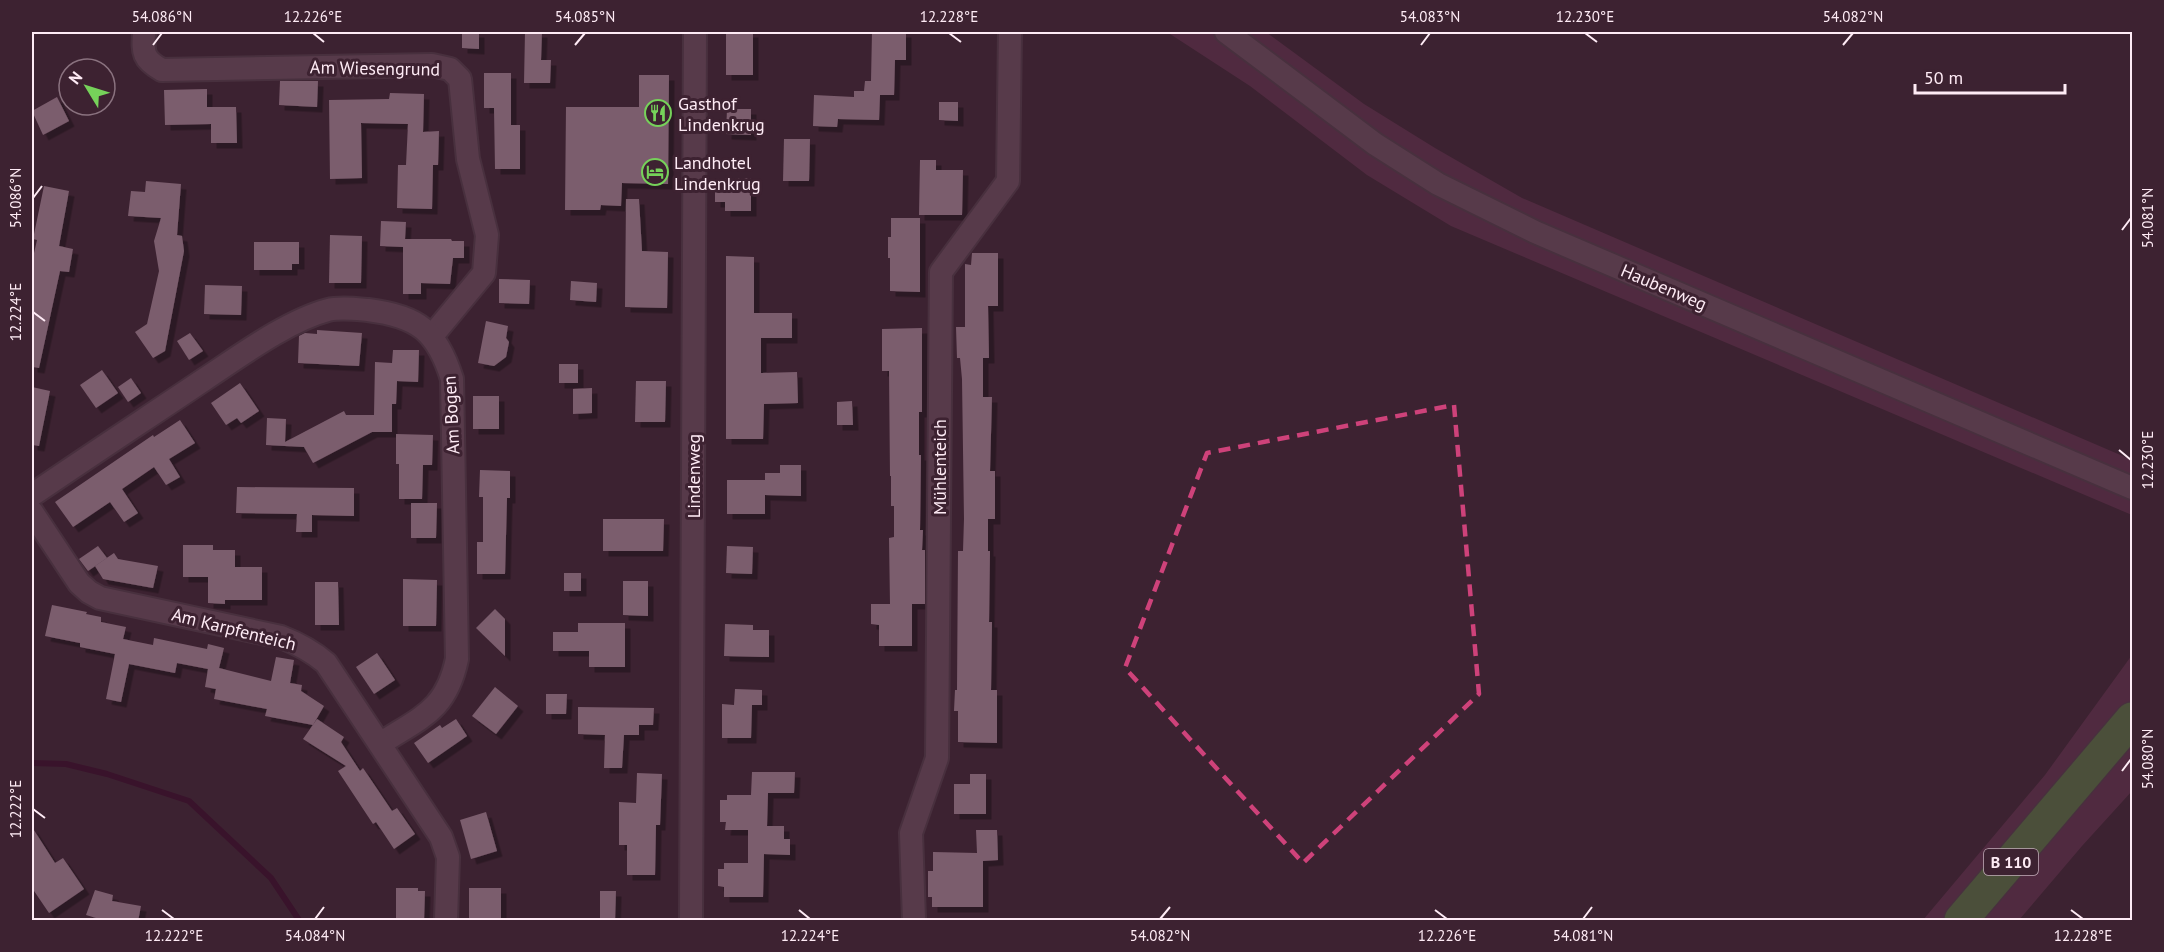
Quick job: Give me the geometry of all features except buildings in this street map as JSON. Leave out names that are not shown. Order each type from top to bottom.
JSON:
[{"type":"main road","name":"B 110","points":[[1961,921],[2133,719]]},
{"type":"street","name":"Am Wiesengrund","points":[[144,32],[143,50],[148,63],[162,70],[432,65],[450,69],[460,79],[468,159],[487,235],[484,273],[432,336]]},
{"type":"street","name":"Lindenweg","points":[[691,921],[695,32]]},
{"type":"street","name":"Mühlenteich","points":[[914,921],[911,833],[937,758],[941,272],[1008,181],[1010,32]]},
{"type":"street","name":"Haubenweg","points":[[1226,32],[1375,144],[1438,184],[1535,232],[2133,488]]},
{"type":"street","name":"Am Bogen","points":[[32,495],[232,361],[294,323],[329,310],[356,309],[388,312],[412,320],[432,336],[445,357],[452,379],[457,659],[452,681],[442,699],[429,712],[380,744]]},
{"type":"street","name":"Am Karpfenteich","points":[[32,512],[79,583],[100,598],[281,638],[298,643],[326,663],[441,837],[448,857],[446,921]]},
{"type":"highlighted area","points":[[1454,405],[1479,694],[1303,863],[1125,668],[1207,453]]},
{"type":"shaded area","points":[[1167,32],[1266,32],[1364,104],[1522,198],[2132,460],[2132,515],[1451,226],[1367,175],[1250,86]]},
{"type":"shaded area","points":[[2132,655],[2132,791],[2019,920],[1923,920],[2045,775]]},
{"type":"waterway","points":[[32,763],[66,764],[107,774],[189,801],[271,878],[299,920]]},
{"type":"place","name":"Gasthof Lindenkrug","points":[[658,113]]},
{"type":"place","name":"Landhotel Lindenkrug","points":[[655,172]]}]
